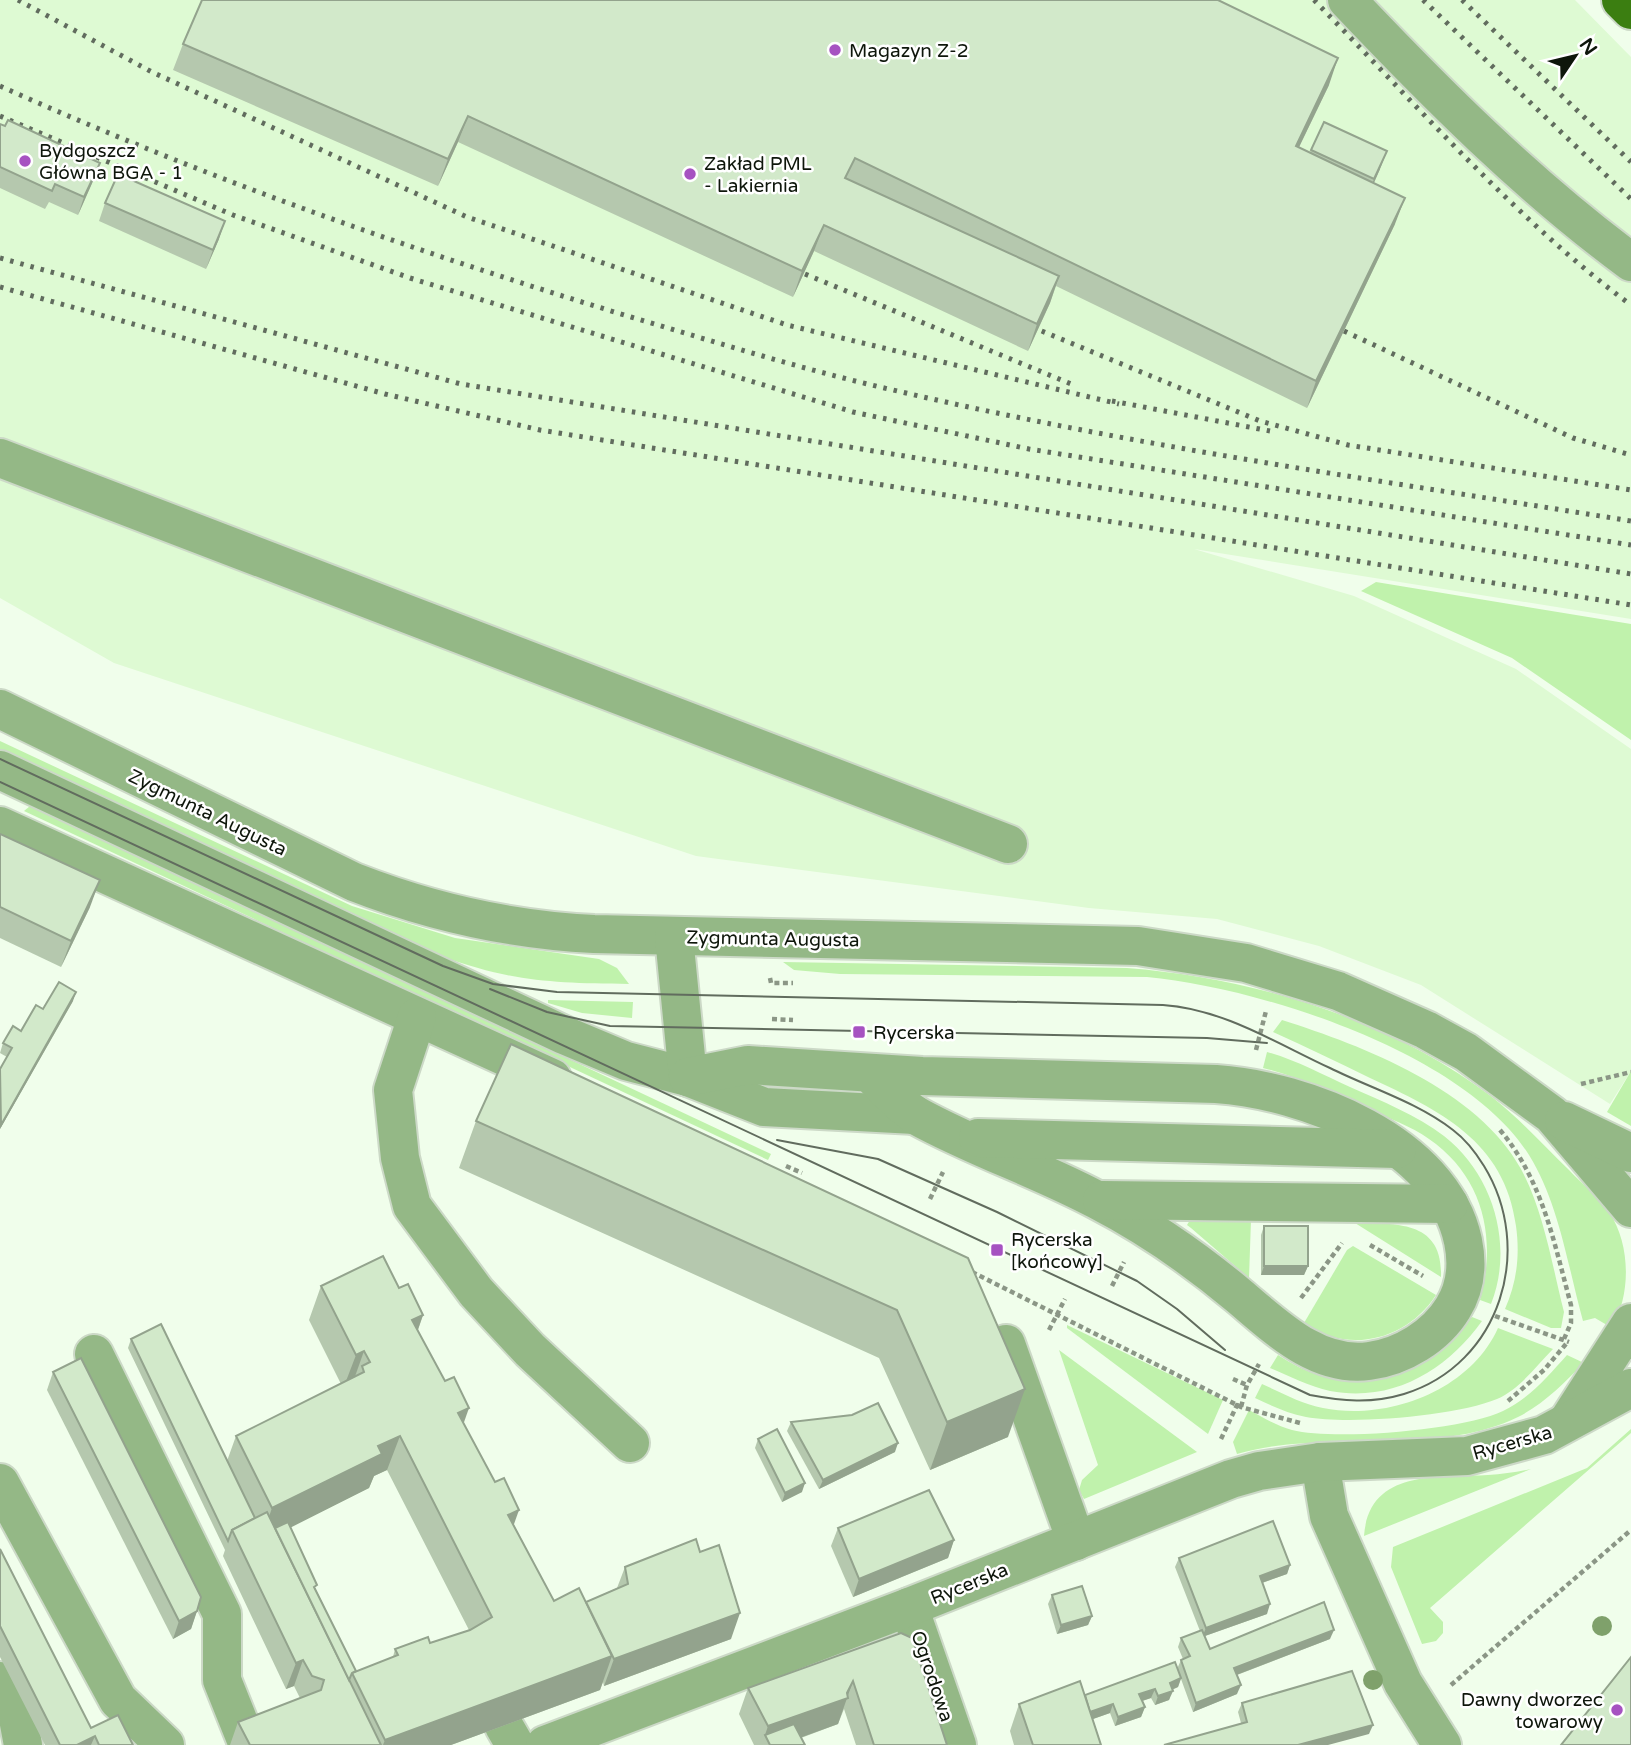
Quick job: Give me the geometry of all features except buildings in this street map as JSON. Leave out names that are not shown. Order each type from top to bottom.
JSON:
[{"type":"main road","points":[[1621,0],[1631,10]]},
{"type":"street","points":[[1347,0],[1424,82],[1558,205],[1631,262]]},
{"type":"street","points":[[0,458],[1008,844]]},
{"type":"street","name":"Zygmunta Augusta","points":[[0,709],[287,852],[374,890],[431,908],[508,925],[570,933],[674,937],[1138,946],[1246,963],[1326,986],[1426,1030],[1482,1063],[1552,1115],[1631,1153]]},
{"type":"street","points":[[0,770],[564,1035],[626,1061],[688,1077],[764,1107],[915,1115]]},
{"type":"street","points":[[0,825],[580,1091]]},
{"type":"street","points":[[674,937],[688,1077]]},
{"type":"street","points":[[417,1017],[393,1090],[400,1158],[412,1206],[476,1292],[530,1350],[630,1443]]},
{"type":"street","points":[[688,1077],[748,1065],[869,1073],[1250,1086],[1305,1100],[1345,1118],[1399,1149],[1420,1168],[1449,1204],[1461,1231],[1466,1256],[1466,1275],[1451,1311],[1428,1335],[1403,1351],[1371,1361],[1350,1362],[1305,1348],[1165,1238],[1097,1199],[915,1115],[869,1073]]},
{"type":"street","name":"Zygmunta Augusta","points":[[1552,1115],[1631,1208]]},
{"type":"street","points":[[965,1138],[1399,1149]]},
{"type":"street","points":[[1097,1199],[1449,1204]]},
{"type":"street","name":"Rycerska","points":[[1564,1426],[1625,1334]]},
{"type":"street","points":[[1006,1344],[1076,1541]]},
{"type":"street","points":[[94,1354],[222,1614],[222,1680],[248,1745]]},
{"type":"street","name":"Rycerska","points":[[532,1741],[598,1706],[909,1607],[1231,1479],[1259,1471],[1320,1462],[1467,1456],[1545,1435],[1631,1388]]},
{"type":"street","points":[[1320,1462],[1329,1516],[1403,1683],[1443,1745]]},
{"type":"street","points":[[0,1483],[118,1700],[165,1745]]},
{"type":"street","name":"Ogrodowa","points":[[909,1607],[957,1745]]},
{"type":"street","points":[[0,1681],[17,1713],[23,1745]]},
{"type":"path","points":[[769,938],[771,983],[793,983]]},
{"type":"path","points":[[772,1019],[793,1020]]},
{"type":"path","points":[[786,1166],[802,1174]]},
{"type":"path","points":[[930,1199],[943,1171]]},
{"type":"path","points":[[1112,1286],[1126,1258]]},
{"type":"path","points":[[962,1268],[1241,1407],[1304,1424]]},
{"type":"path","points":[[1049,1330],[1065,1299]]},
{"type":"path","points":[[1505,1404],[1591,1323],[1625,1334]]},
{"type":"path","points":[[1233,1379],[1247,1385]]},
{"type":"path","points":[[1445,1691],[1631,1530]]},
{"type":"shaded area","points":[[0,0],[1575,0],[1631,57],[1631,619],[1194,549],[1354,596],[1516,669],[1631,749],[1631,1071],[1610,1104],[1421,985],[1319,946],[1217,919],[1089,908],[696,856],[114,663],[0,598]]},
{"type":"green space","points":[[1376,582],[1631,624],[1631,740],[1512,658],[1361,591]]},
{"type":"green space","points":[[0,741],[352,906],[455,938],[599,959],[617,968],[629,984],[578,983],[512,976],[441,956],[0,749]]},
{"type":"green space","points":[[30,806],[771,1154],[768,1160],[24,811]]},
{"type":"green space","points":[[783,962],[1127,968],[1175,973],[1271,993],[1319,1007],[1365,1025],[1410,1045],[1452,1069],[1492,1097],[1600,1201],[1616,1225],[1625,1254],[1625,1285],[1618,1315],[1612,1328],[1595,1318],[1583,1321],[1562,1236],[1548,1194],[1529,1155],[1499,1119],[1458,1086],[1410,1057],[1357,1032],[1302,1011],[1246,995],[1147,977],[840,974],[794,970]]},
{"type":"green space","points":[[548,1000],[633,1002],[632,1018],[582,1013],[548,1003]]},
{"type":"green space","points":[[1282,1020],[1348,1043],[1416,1075],[1477,1116],[1502,1141],[1521,1169],[1542,1221],[1564,1312],[1561,1328],[1551,1328],[1505,1309],[1516,1268],[1516,1226],[1509,1197],[1498,1172],[1483,1150],[1444,1116],[1273,1032]]},
{"type":"green space","points":[[1267,1052],[1299,1063],[1411,1115],[1444,1136],[1461,1152],[1476,1171],[1495,1213],[1500,1259],[1498,1282],[1491,1304],[1480,1300],[1487,1254],[1482,1211],[1463,1172],[1448,1154],[1407,1126],[1316,1086],[1263,1068]]},
{"type":"green space","points":[[1631,1071],[1631,1126],[1607,1112]]},
{"type":"green space","points":[[1190,1220],[1251,1220],[1249,1278],[1187,1225]]},
{"type":"green space","points":[[1355,1223],[1401,1225],[1426,1235],[1440,1258],[1441,1277]]},
{"type":"green space","points":[[1353,1246],[1436,1295],[1409,1323],[1376,1338],[1339,1338],[1321,1333],[1304,1323],[1347,1250]]},
{"type":"green space","points":[[1472,1317],[1482,1321],[1452,1354],[1435,1368],[1397,1387],[1375,1392],[1330,1391],[1270,1368],[1278,1355],[1305,1370],[1331,1378],[1357,1381],[1382,1378],[1407,1370],[1430,1357],[1452,1339]]},
{"type":"green space","points":[[1067,1325],[1223,1400],[1208,1434],[1067,1328]]},
{"type":"green space","points":[[1498,1328],[1553,1349],[1513,1389],[1497,1399],[1479,1405],[1430,1414],[1349,1420],[1306,1417],[1255,1398],[1262,1384],[1323,1408],[1348,1411],[1399,1405],[1447,1384],[1468,1369],[1485,1350]]},
{"type":"green space","points":[[1059,1350],[1197,1452],[1084,1499],[1079,1490],[1082,1480],[1098,1465]]},
{"type":"green space","points":[[1567,1355],[1584,1363],[1536,1406],[1518,1417],[1486,1429],[1416,1440],[1307,1443],[1237,1454],[1233,1442],[1249,1410],[1292,1430],[1338,1434],[1399,1432],[1484,1418],[1522,1400]]},
{"type":"green space","points":[[1631,1429],[1631,1433],[1430,1608],[1443,1622],[1443,1633],[1436,1641],[1422,1644],[1391,1567],[1393,1547],[1587,1468]]},
{"type":"green space","points":[[1531,1469],[1364,1536],[1369,1514],[1379,1498],[1410,1481],[1494,1475]]},
{"type":"tram line","points":[[0,759],[443,966],[493,984],[557,992],[1163,1005],[1228,1020],[1409,1103],[1439,1120],[1462,1138],[1484,1166],[1499,1198],[1507,1232],[1507,1267],[1500,1300],[1485,1331],[1465,1357],[1437,1379],[1404,1394],[1380,1399],[1345,1400],[1310,1395],[0,782]]},
{"type":"tram line","points":[[490,989],[547,1012],[610,1026],[1207,1038],[1267,1043]]},
{"type":"tram line","points":[[777,1140],[878,1159],[997,1212],[1137,1281],[1177,1309],[1225,1350]]},
{"type":"railway","points":[[18,0],[152,72],[467,217],[787,325],[1119,404]]},
{"type":"railway","points":[[1314,0],[1507,199],[1548,237],[1631,305]]},
{"type":"railway","points":[[1423,0],[1631,199]]},
{"type":"railway","points":[[1462,0],[1631,162]]},
{"type":"railway","points":[[0,86],[155,152],[391,240],[631,317],[827,374],[984,410],[1168,446],[1631,521]]},
{"type":"railway","points":[[0,116],[233,215],[410,278],[853,412],[1029,449],[1631,545]]},
{"type":"railway","points":[[0,258],[461,384],[1631,574]]},
{"type":"railway","points":[[805,274],[1076,386]]},
{"type":"railway","points":[[0,287],[385,394],[540,430],[1631,605]]},
{"type":"railway","points":[[1032,327],[1260,421],[1348,445],[1631,490]]},
{"type":"railway","points":[[1344,331],[1573,438],[1631,455]]},
{"type":"railway","points":[[1112,401],[1270,431]]},
{"type":"place","name":"Magazyn Z-2","points":[[835,50]]},
{"type":"place","name":"Bydgoszcz Główna BGA - 1","points":[[25,161]]},
{"type":"place","name":"Zakład PML - Lakiernia","points":[[690,174]]},
{"type":"place","name":"Rycerska","points":[[859,1032]]},
{"type":"place","name":"Rycerska [końcowy]","points":[[997,1250]]},
{"type":"place","name":"Dawny dworzec towarowy","points":[[1617,1710]]}]
